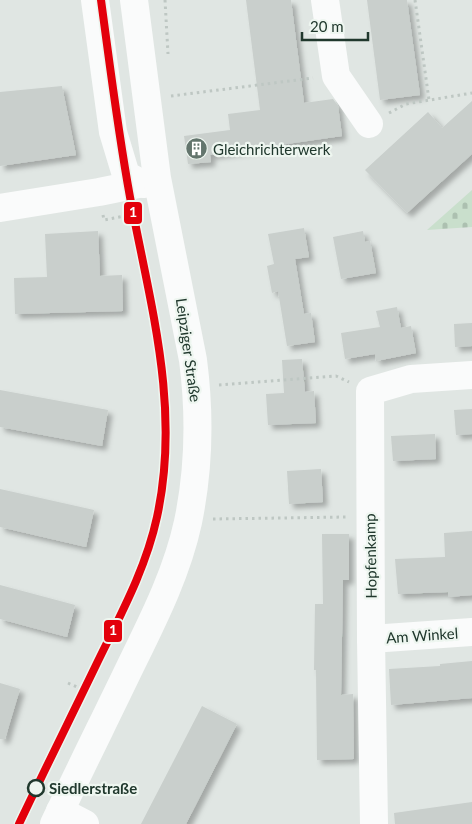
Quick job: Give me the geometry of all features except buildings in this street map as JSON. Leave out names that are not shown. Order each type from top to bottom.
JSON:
[{"type":"street","points":[[94,0],[113,132],[126,175],[150,181]]},
{"type":"street","name":"Leipziger Straße","points":[[57,818],[171,578],[188,522],[198,455],[196,386],[189,333],[150,181],[134,0]]},
{"type":"street","points":[[325,0],[336,76],[369,124]]},
{"type":"street","points":[[0,208],[150,181]]},
{"type":"street","points":[[370,391],[411,379],[472,375]]},
{"type":"street","name":"Hopfenkamp","points":[[370,391],[374,824]]},
{"type":"street","name":"Am Winkel","points":[[371,640],[472,632]]},
{"type":"street","points":[[57,818],[85,824]]},
{"type":"path","points":[[415,0],[428,100]]},
{"type":"path","points":[[170,96],[336,76]]},
{"type":"path","points":[[369,124],[406,104],[472,93]]},
{"type":"path","points":[[215,386],[336,376],[370,391]]},
{"type":"path","points":[[207,519],[370,517]]},
{"type":"path","points":[[68,682],[90,693]]},
{"type":"green space","points":[[472,190],[472,227],[427,230]]},
{"type":"transit line","name":"1","points":[[19,824],[140,573],[157,517],[164,476],[166,436],[160,356],[126,173],[101,0]]},
{"type":"place","name":"Gleichrichterwerk","points":[[197,149]]},
{"type":"place","name":"Siedlerstraße","points":[[36,788]]}]
